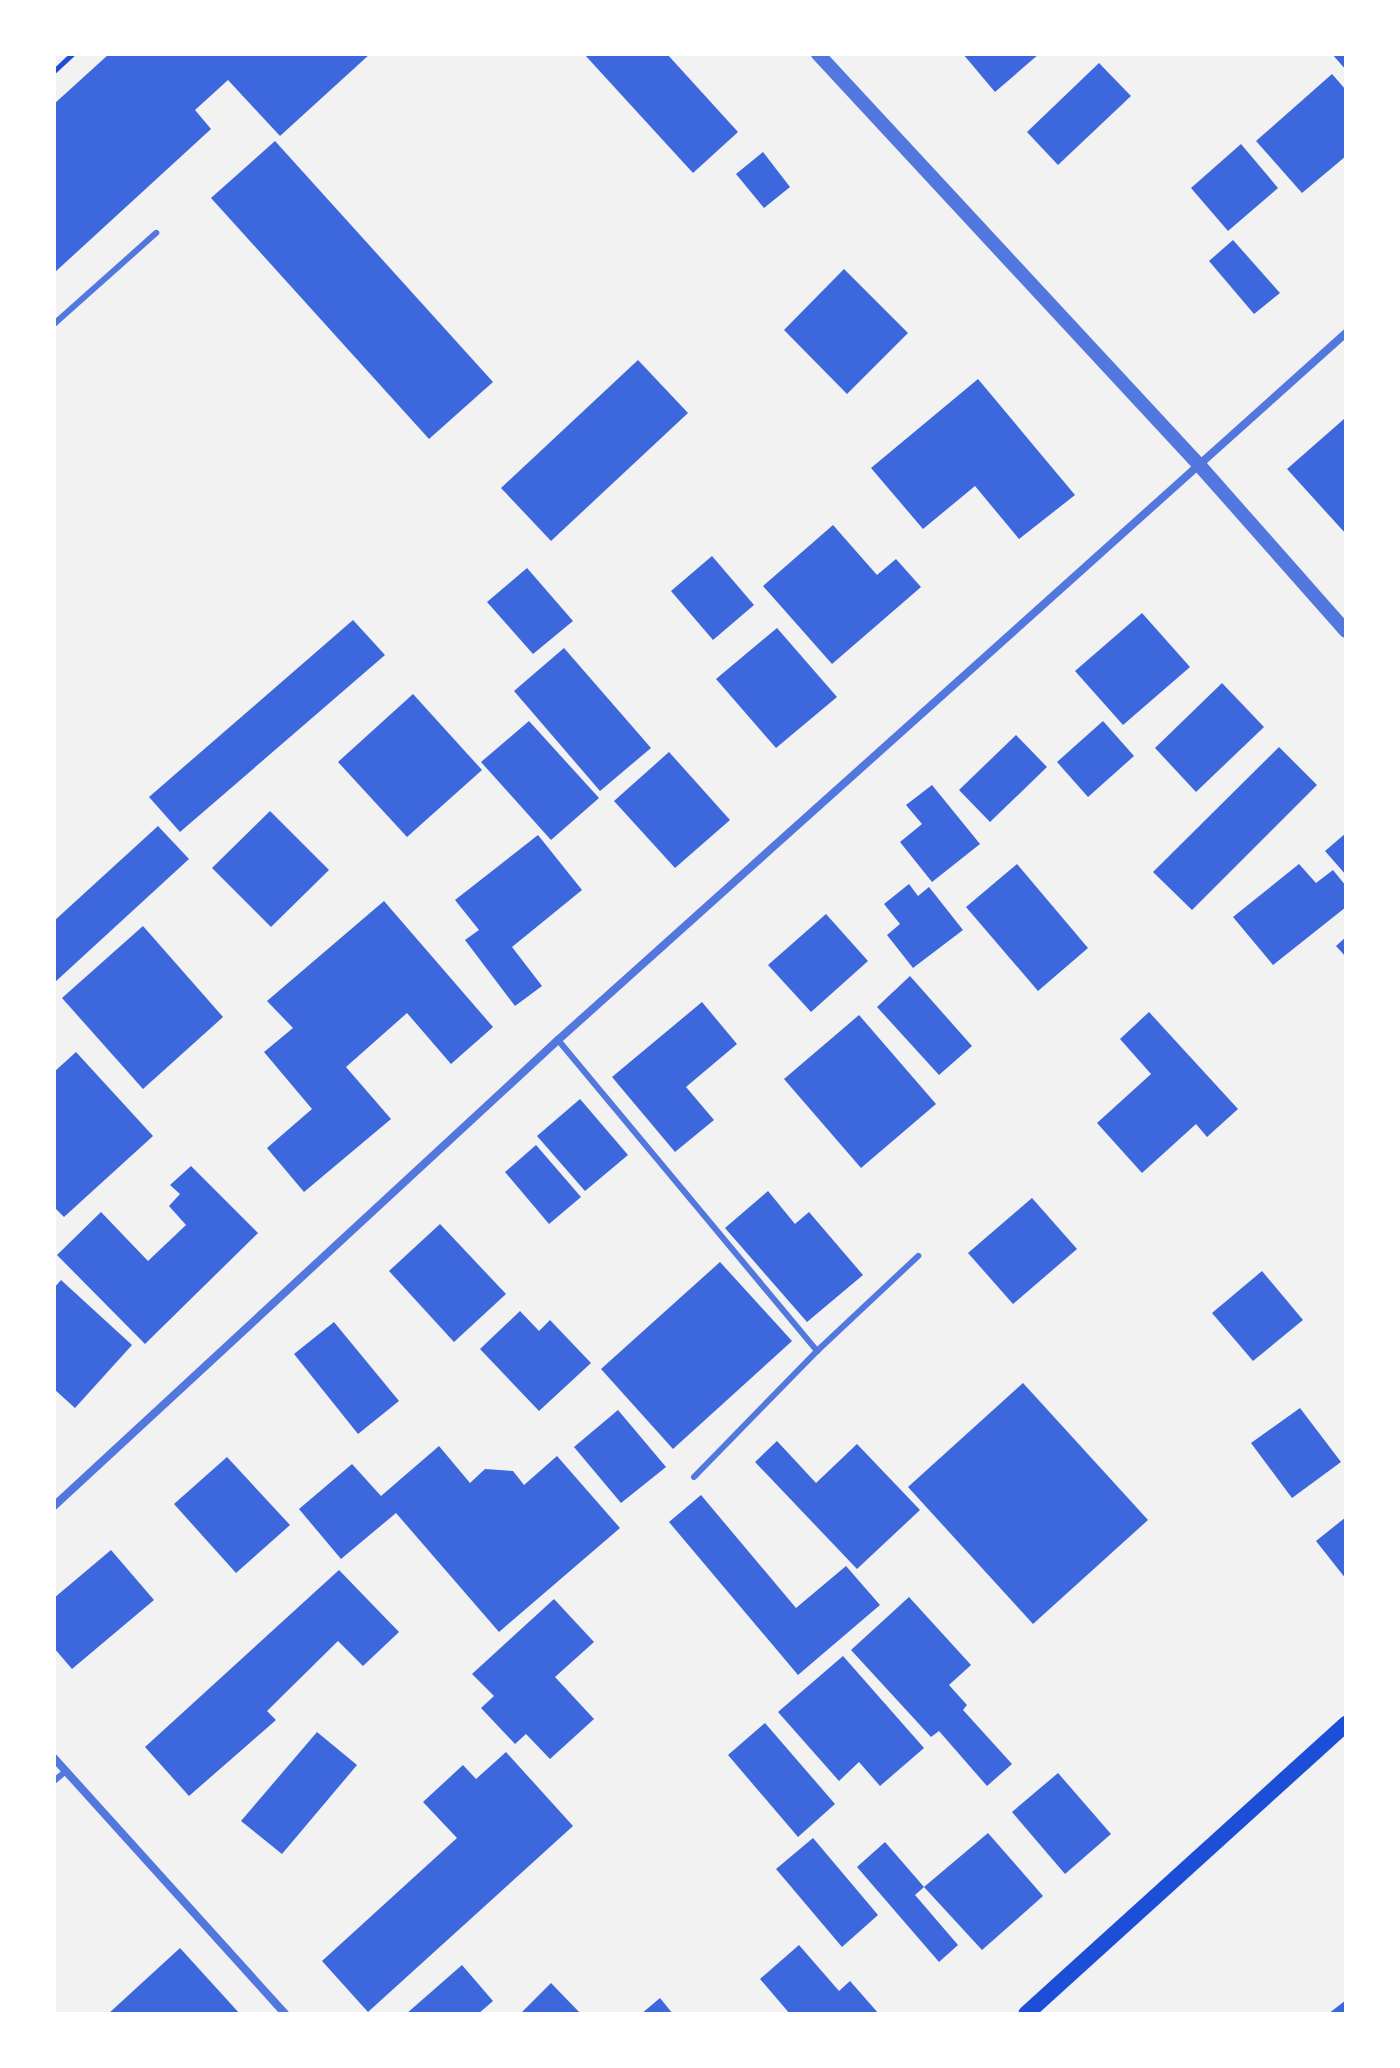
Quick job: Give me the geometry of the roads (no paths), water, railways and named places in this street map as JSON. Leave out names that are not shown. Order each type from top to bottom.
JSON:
[{"type":"main road","points":[[1030,2013],[1346,1724]]},
{"type":"street","points":[[818,54],[1200,466],[1346,631]]},
{"type":"street","points":[[54,1506],[558,1040],[1346,333]]},
{"type":"street","points":[[54,1758],[285,2014]]},
{"type":"lane","points":[[54,324],[156,233]]},
{"type":"lane","points":[[558,1040],[817,1351]]},
{"type":"lane","points":[[694,1477],[817,1351],[918,1256]]},
{"type":"lane","points":[[54,1781],[66,1771]]}]
